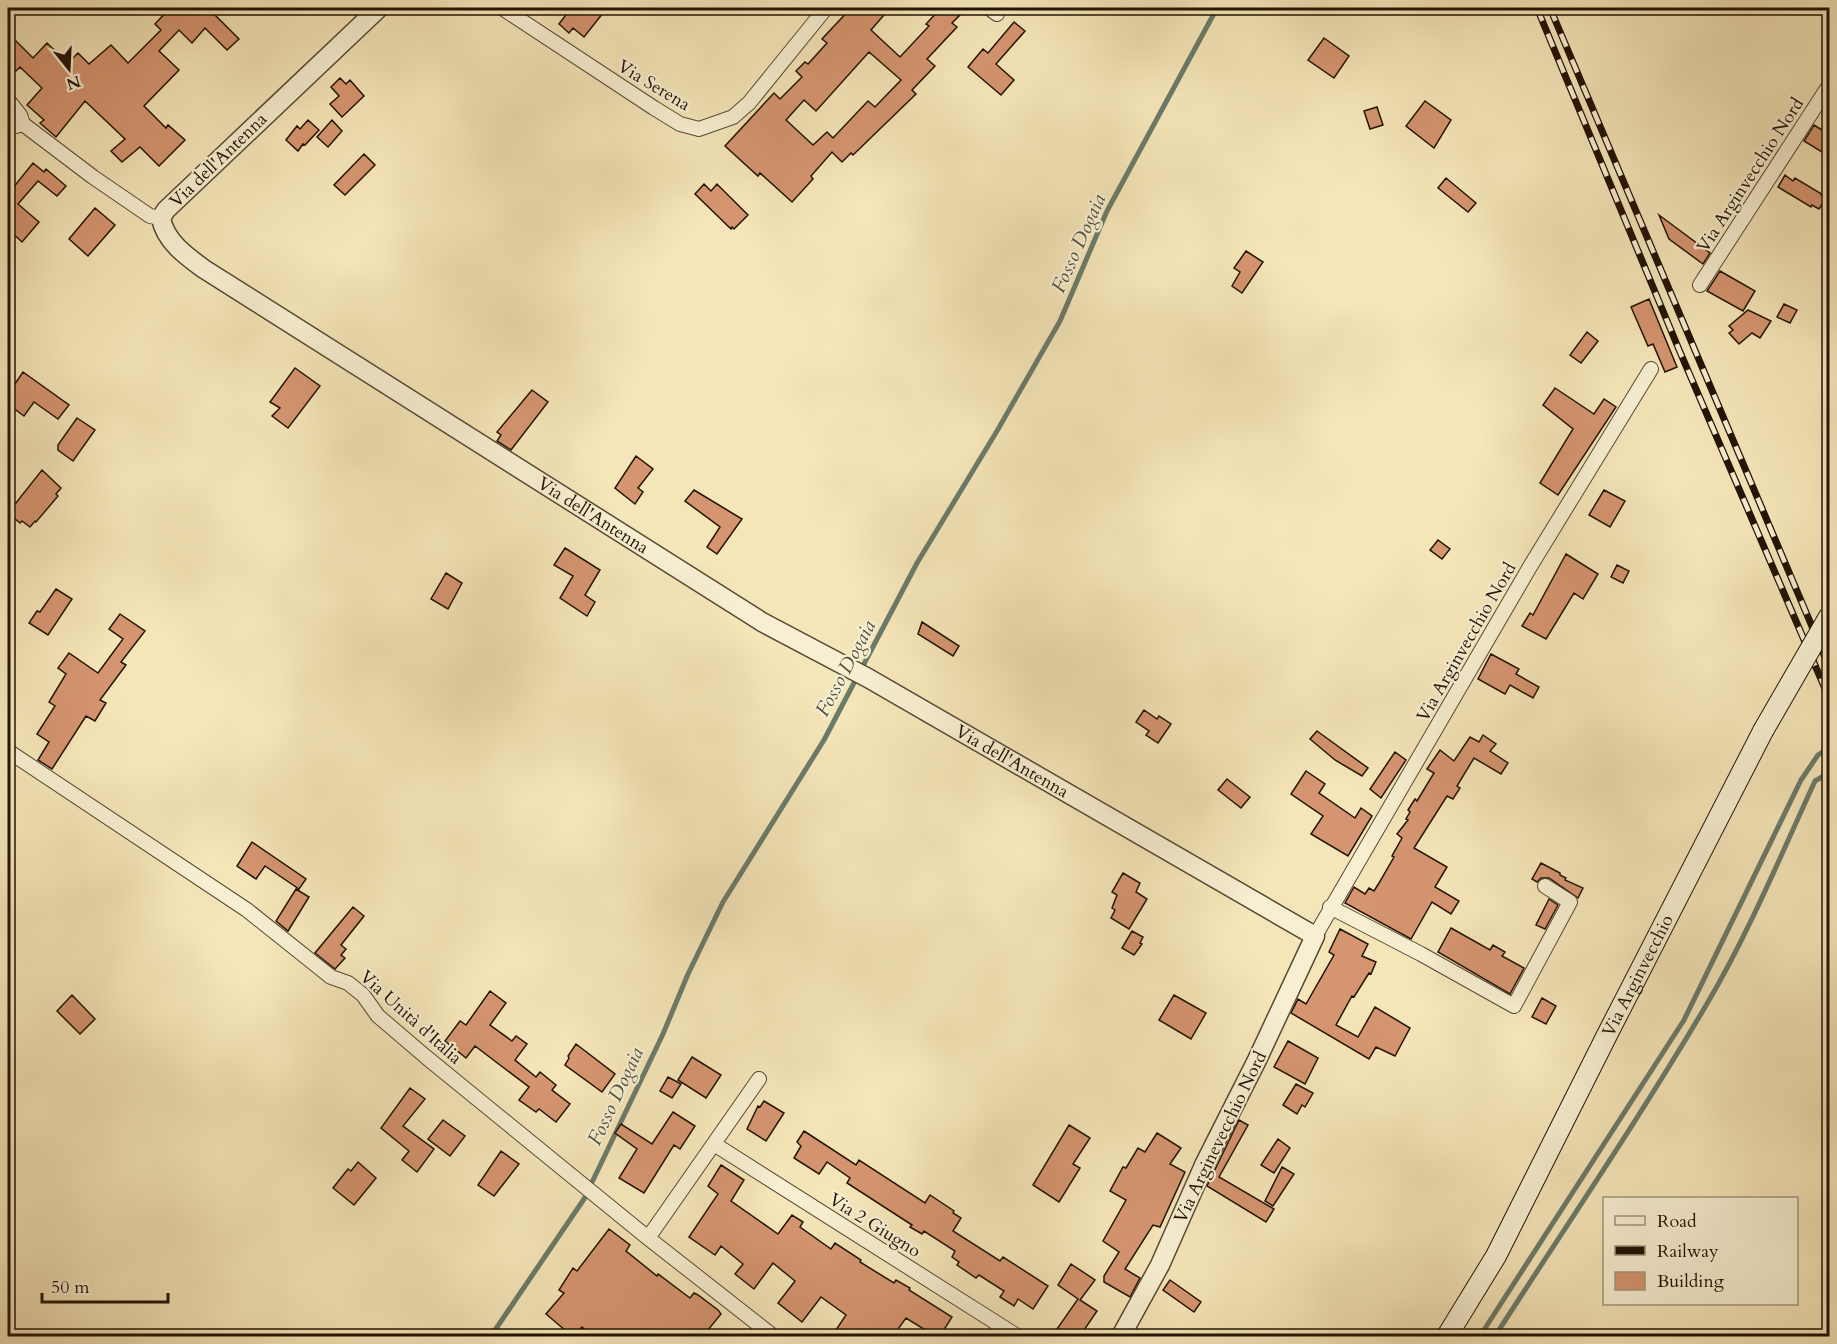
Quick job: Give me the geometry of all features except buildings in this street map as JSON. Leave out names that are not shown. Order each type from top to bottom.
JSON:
[{"type":"main road","name":"Via Arginvecchio","points":[[1447,1336],[1496,1257],[1608,1033],[1764,731],[1830,615]]},
{"type":"street","name":"Via dell'Antenna","points":[[379,8],[184,192],[160,218],[163,228],[181,252],[204,269],[762,622],[868,678],[1315,936]]},
{"type":"street","name":"Via Serena","points":[[502,8],[680,124],[699,129],[733,117],[749,103],[826,8]]},
{"type":"street","name":"Via Arginvecchio Nord","points":[[1700,285],[1830,84]]},
{"type":"street","points":[[8,100],[20,115],[23,124],[150,216],[160,218]]},
{"type":"street","points":[[8,128],[23,124]]},
{"type":"street","name":"Via Arginvecchio Nord","points":[[1315,936],[1531,566],[1651,369]]},
{"type":"street","name":"Via Unità d'Italia","points":[[8,751],[248,910],[331,977],[348,983],[363,996],[378,1016],[426,1058],[773,1336]]},
{"type":"street","points":[[1330,907],[1514,1006],[1570,902],[1545,886]]},
{"type":"street","name":"Via Arginevecchio Nord","points":[[1120,1336],[1160,1265],[1205,1163],[1257,1060],[1315,936]]},
{"type":"street","points":[[648,1238],[759,1079]]},
{"type":"street","name":"Via 2 Giugno","points":[[714,1144],[1017,1336]]},
{"type":"waterway","name":"Fosso Dogaia","points":[[491,1336],[584,1199],[723,902],[824,740],[917,563],[1060,321],[1107,211],[1217,8]]},
{"type":"waterway","points":[[1480,1336],[1684,1020],[1801,780],[1818,755],[1830,747]]},
{"type":"waterway","points":[[1495,1336],[1683,1045],[1751,921],[1815,781],[1830,772]]},
{"type":"railway","points":[[1537,8],[1680,352],[1830,700]]},
{"type":"railway","points":[[1550,8],[1830,669]]}]
